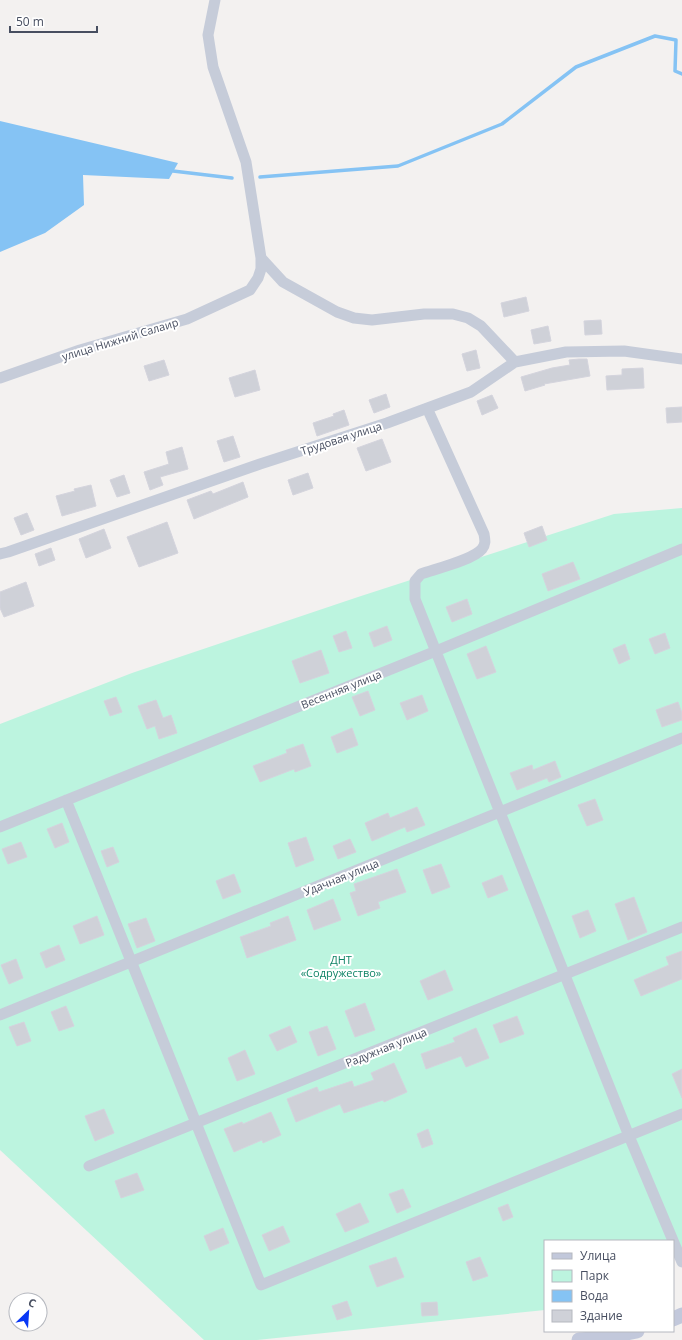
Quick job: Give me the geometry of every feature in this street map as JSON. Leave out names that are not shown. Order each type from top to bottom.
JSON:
[{"type":"street","name":"улица Нижний Салаир","points":[[0,378],[80,350],[187,319],[238,294],[250,290],[258,278],[261,269],[261,258],[246,162],[213,67],[208,35],[215,0]]},
{"type":"street","points":[[261,258],[283,282],[337,312],[354,318],[372,320],[424,314],[454,314],[468,318],[481,326],[515,362]]},
{"type":"street","name":"Трудовая улица","points":[[0,554],[260,464],[379,425],[471,392],[515,362],[566,352],[624,351],[682,359]]},
{"type":"street","points":[[427,408],[484,534],[485,542],[482,549],[474,556],[421,574],[415,581],[415,598],[629,1136],[673,1240]]},
{"type":"street","name":"Весенняя улица","points":[[0,827],[682,549]]},
{"type":"street","name":"Удачная улица","points":[[0,1015],[682,738]]},
{"type":"street","points":[[66,800],[261,1284],[682,1114]]},
{"type":"street","name":"Радужная улица","points":[[89,1166],[682,927]]},
{"type":"street","points":[[674,1243],[682,1262]]},
{"type":"street","points":[[579,1340],[610,1338],[633,1332]]},
{"type":"green space","name":"ДНТ «Содружество»","points":[[682,508],[682,1250],[674,1242],[674,1240],[544,1240],[544,1310],[257,1340],[204,1340],[0,1150],[0,724],[132,673],[358,597],[614,514]]},
{"type":"water","points":[[0,121],[178,163],[169,179],[83,175],[84,205],[45,233],[0,252]]},
{"type":"building","points":[[526,297],[529,311],[504,317],[501,303]]},
{"type":"building","points":[[601,320],[602,334],[585,335],[584,321]]},
{"type":"building","points":[[548,326],[551,341],[534,344],[531,330]]},
{"type":"building","points":[[476,350],[480,368],[467,371],[462,354]]},
{"type":"building","points":[[587,359],[590,376],[544,384],[545,385],[525,391],[521,377],[552,368],[570,365],[569,360]]},
{"type":"building","points":[[164,360],[169,375],[149,381],[144,366]]},
{"type":"building","points":[[643,368],[644,388],[607,390],[606,376],[622,375],[622,369]]},
{"type":"building","points":[[255,370],[260,390],[235,397],[229,378]]},
{"type":"building","points":[[386,394],[390,407],[374,413],[369,400]]},
{"type":"building","points":[[492,395],[498,408],[482,415],[477,401]]},
{"type":"building","points":[[682,407],[682,422],[667,423],[666,408]]},
{"type":"building","points":[[344,410],[349,425],[317,436],[313,423],[334,416],[333,414]]},
{"type":"building","points":[[233,436],[240,457],[224,462],[217,441]]},
{"type":"building","points":[[382,439],[391,462],[366,471],[357,448]]},
{"type":"building","points":[[182,447],[188,469],[160,477],[163,485],[150,490],[144,472],[169,464],[166,452]]},
{"type":"building","points":[[308,473],[313,488],[293,495],[288,480]]},
{"type":"building","points":[[124,475],[130,493],[117,497],[110,480]]},
{"type":"building","points":[[243,482],[248,497],[194,519],[187,500],[211,491],[213,494]]},
{"type":"building","points":[[91,485],[96,506],[62,516],[56,496],[75,491],[74,489]]},
{"type":"building","points":[[27,513],[34,530],[21,535],[14,518]]},
{"type":"building","points":[[167,522],[178,553],[139,567],[127,537]]},
{"type":"building","points":[[542,526],[547,540],[529,547],[524,533]]},
{"type":"building","points":[[104,529],[111,548],[86,558],[79,539]]},
{"type":"building","points":[[51,548],[55,560],[39,566],[35,554]]},
{"type":"building","points":[[573,562],[580,579],[548,591],[542,574]]},
{"type":"building","points":[[26,582],[34,606],[4,617],[0,608],[0,592]]},
{"type":"building","points":[[467,599],[472,614],[452,622],[446,607]]},
{"type":"building","points":[[387,626],[392,640],[374,647],[369,633]]},
{"type":"building","points":[[346,631],[352,648],[339,652],[333,636]]},
{"type":"building","points":[[665,633],[670,648],[655,654],[649,639]]},
{"type":"building","points":[[625,644],[630,659],[619,664],[613,649]]},
{"type":"building","points":[[486,646],[496,672],[477,679],[467,654]]},
{"type":"building","points":[[321,650],[329,673],[300,683],[292,661]]},
{"type":"building","points":[[368,691],[375,710],[360,716],[352,697]]},
{"type":"building","points":[[422,695],[428,711],[407,720],[400,703]]},
{"type":"building","points":[[116,697],[122,712],[110,716],[104,701]]},
{"type":"building","points":[[156,700],[163,718],[171,715],[177,733],[159,739],[155,726],[147,729],[138,706]]},
{"type":"building","points":[[678,702],[682,713],[682,720],[662,727],[656,710]]},
{"type":"building","points":[[352,728],[358,745],[337,753],[331,737]]},
{"type":"building","points":[[303,744],[311,766],[295,772],[294,769],[260,782],[253,766],[287,753],[286,750]]},
{"type":"building","points":[[555,761],[561,777],[549,782],[547,778],[517,790],[510,773],[532,765],[533,770]]},
{"type":"building","points":[[595,799],[603,820],[587,826],[578,805]]},
{"type":"building","points":[[417,807],[425,825],[407,832],[405,827],[372,841],[365,823],[388,813],[390,818]]},
{"type":"building","points":[[62,823],[69,842],[55,848],[47,829]]},
{"type":"building","points":[[306,837],[314,860],[296,867],[288,843]]},
{"type":"building","points":[[350,839],[356,852],[338,859],[333,846]]},
{"type":"building","points":[[21,842],[27,857],[8,864],[2,849]]},
{"type":"building","points":[[113,847],[119,862],[107,867],[101,851]]},
{"type":"building","points":[[441,864],[450,887],[432,894],[423,870]]},
{"type":"building","points":[[397,869],[406,892],[378,902],[380,908],[358,916],[350,893],[356,891],[354,884]]},
{"type":"building","points":[[234,874],[241,892],[223,899],[216,881]]},
{"type":"building","points":[[502,875],[508,890],[488,898],[482,883]]},
{"type":"building","points":[[634,897],[647,932],[628,940],[615,904]]},
{"type":"building","points":[[333,899],[341,920],[314,930],[307,910]]},
{"type":"building","points":[[588,910],[596,931],[580,938],[572,916]]},
{"type":"building","points":[[97,916],[104,935],[80,944],[73,926]]},
{"type":"building","points":[[288,916],[296,940],[247,958],[240,937],[271,926],[270,923]]},
{"type":"building","points":[[146,918],[155,941],[137,948],[128,924]]},
{"type":"building","points":[[59,945],[65,960],[46,968],[40,953]]},
{"type":"building","points":[[682,951],[682,979],[641,996],[634,980],[669,965],[666,957]]},
{"type":"building","points":[[16,959],[23,978],[9,984],[1,965]]},
{"type":"building","points":[[445,970],[453,990],[428,1000],[420,981]]},
{"type":"building","points":[[365,1003],[375,1030],[355,1037],[345,1011]]},
{"type":"building","points":[[66,1006],[74,1026],[59,1031],[51,1012]]},
{"type":"building","points":[[517,1016],[524,1034],[500,1043],[493,1025]]},
{"type":"building","points":[[24,1022],[31,1041],[17,1046],[9,1027]]},
{"type":"building","points":[[290,1026],[297,1042],[277,1051],[269,1035]]},
{"type":"building","points":[[327,1026],[336,1049],[318,1056],[309,1032]]},
{"type":"building","points":[[476,1028],[489,1058],[466,1067],[461,1056],[426,1069],[421,1054],[455,1042],[453,1038]]},
{"type":"building","points":[[245,1050],[255,1074],[237,1081],[228,1058]]},
{"type":"building","points":[[394,1063],[407,1092],[384,1102],[383,1100],[344,1113],[340,1104],[296,1122],[287,1099],[317,1087],[319,1092],[352,1081],[354,1087],[374,1080],[371,1073]]},
{"type":"building","points":[[682,1069],[682,1098],[672,1074]]},
{"type":"building","points":[[104,1109],[114,1133],[95,1141],[85,1116]]},
{"type":"building","points":[[271,1112],[281,1135],[263,1143],[262,1140],[234,1152],[224,1129],[242,1122],[243,1124]]},
{"type":"building","points":[[428,1129],[433,1144],[422,1148],[417,1134]]},
{"type":"building","points":[[137,1173],[144,1190],[121,1198],[115,1181]]},
{"type":"building","points":[[403,1189],[411,1207],[397,1213],[389,1194]]},
{"type":"building","points":[[360,1203],[369,1222],[345,1232],[336,1214]]},
{"type":"building","points":[[508,1204],[513,1217],[503,1221],[498,1208]]},
{"type":"building","points":[[283,1226],[290,1242],[269,1251],[262,1235]]},
{"type":"building","points":[[223,1228],[229,1243],[210,1251],[204,1236]]},
{"type":"building","points":[[396,1257],[404,1277],[377,1287],[369,1266]]},
{"type":"building","points":[[480,1257],[488,1276],[473,1281],[466,1262]]},
{"type":"building","points":[[347,1301],[352,1315],[337,1320],[332,1306]]},
{"type":"building","points":[[437,1302],[438,1315],[422,1316],[421,1303]]},
{"type":"waterway","points":[[260,177],[398,166],[502,124],[576,67],[655,36],[676,40],[675,71],[682,74]]},
{"type":"waterway","points":[[173,171],[232,178]]}]
